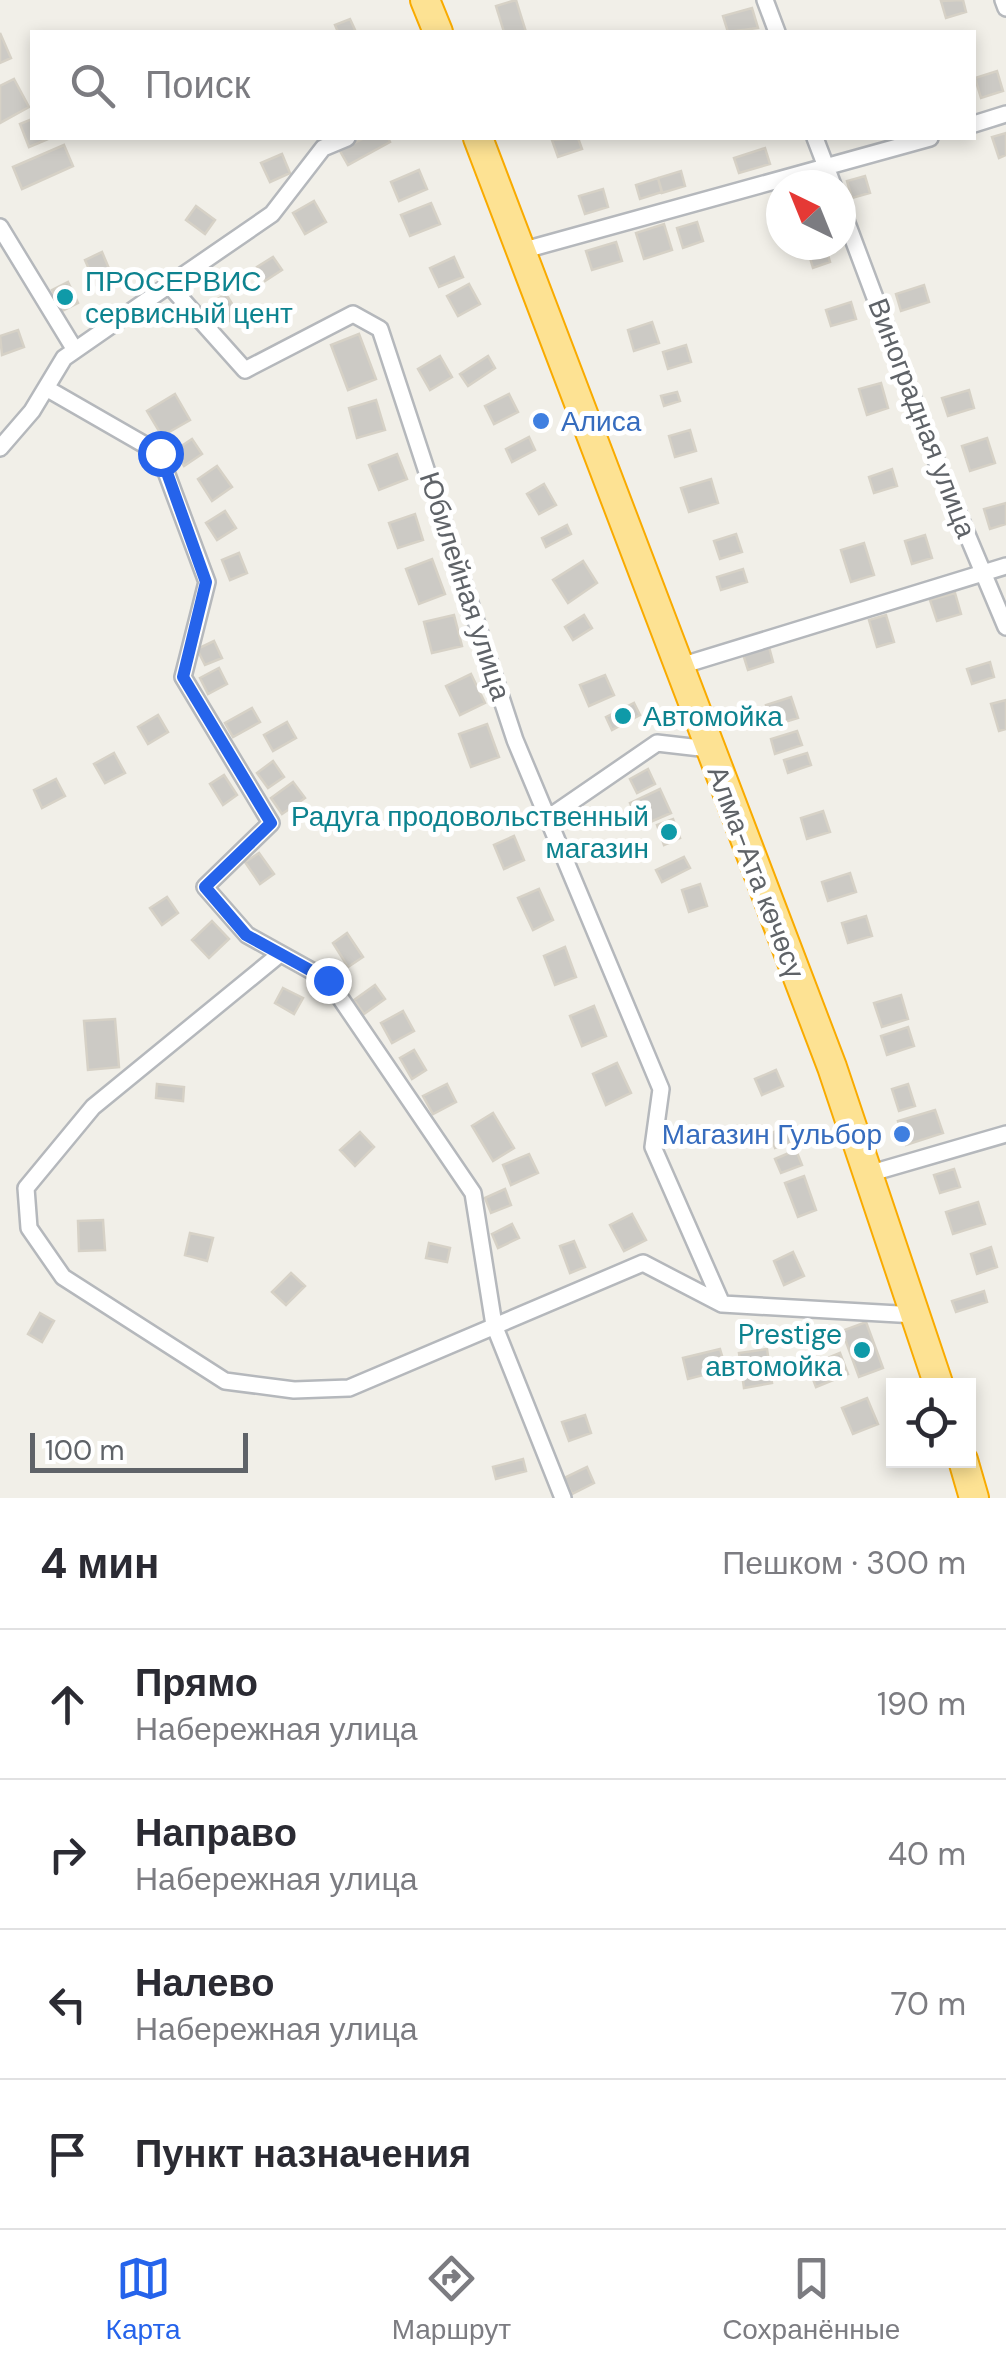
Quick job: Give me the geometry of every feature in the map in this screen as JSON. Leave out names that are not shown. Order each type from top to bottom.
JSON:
[{"type":"highway","points":[[425,0],[437,30]]},
{"type":"highway","name":"Алма-Ата көчөсү","points":[[479,140],[868,1174],[936,1378]]},
{"type":"highway","points":[[965,1468],[974,1498]]},
{"type":"street","points":[[766,0],[776,30]]},
{"type":"street","points":[[1003,0],[1006,8]]},
{"type":"street","points":[[976,123],[1006,114]]},
{"type":"street","points":[[0,448],[64,358],[272,214],[323,148],[342,140]]},
{"type":"street","points":[[816,140],[827,170]]},
{"type":"street","points":[[848,170],[925,140]]},
{"type":"street","points":[[521,251],[766,192]]},
{"type":"street","points":[[0,227],[75,350]]},
{"type":"street","name":"Виноградная улица","points":[[856,246],[1006,627]]},
{"type":"street","name":"Юбилейная улица","points":[[169,285],[245,370],[353,314],[380,330],[515,740],[661,1088],[653,1147],[722,1304]]},
{"type":"street","points":[[46,388],[160,453],[206,582],[183,677],[271,823],[205,887],[246,935],[328,980],[474,1192],[494,1325],[563,1498]]},
{"type":"street","points":[[677,667],[1006,566]]},
{"type":"street","points":[[548,818],[656,743],[709,749]]},
{"type":"street","points":[[280,954],[93,1107],[26,1188],[29,1228],[63,1278],[225,1381],[294,1390],[349,1388],[643,1264],[722,1304],[916,1316]]},
{"type":"street","points":[[868,1174],[1006,1134]]},
{"type":"building","points":[[516,0],[525,30],[503,30],[496,6]]},
{"type":"building","points":[[963,0],[966,12],[946,18],[941,1]]},
{"type":"building","points":[[752,8],[758,28],[727,30],[723,16]]},
{"type":"building","points":[[350,19],[355,30],[337,30],[335,25]]},
{"type":"building","points":[[0,33],[11,58],[0,63]]},
{"type":"building","points":[[997,71],[1003,91],[981,98],[976,78]]},
{"type":"building","points":[[14,79],[29,107],[0,123],[0,86]]},
{"type":"building","points":[[30,120],[30,140],[46,140],[29,147],[20,124]]},
{"type":"building","points":[[1006,133],[1006,155],[999,158],[992,137]]},
{"type":"building","points":[[360,140],[390,142],[348,165],[340,151]]},
{"type":"building","points":[[552,140],[579,140],[582,149],[558,157]]},
{"type":"building","points":[[64,145],[73,166],[22,189],[13,167]]},
{"type":"building","points":[[765,148],[770,164],[739,173],[734,158]]},
{"type":"building","points":[[282,154],[290,173],[270,182],[261,163]]},
{"type":"building","points":[[419,170],[427,189],[399,201],[391,182]]},
{"type":"building","points":[[681,171],[685,186],[662,193],[658,178]]},
{"type":"building","points":[[865,176],[870,193],[856,197],[856,178]]},
{"type":"building","points":[[658,178],[662,192],[640,199],[636,185]]},
{"type":"building","points":[[603,189],[608,207],[585,214],[579,196]]},
{"type":"building","points":[[314,201],[326,222],[305,234],[293,213]]},
{"type":"building","points":[[431,203],[440,224],[410,236],[401,215]]},
{"type":"building","points":[[196,206],[215,220],[205,234],[186,220]]},
{"type":"building","points":[[697,222],[703,241],[683,248],[677,228]]},
{"type":"building","points":[[664,224],[672,250],[644,259],[636,233]]},
{"type":"building","points":[[616,242],[622,261],[592,270],[586,251]]},
{"type":"building","points":[[102,252],[113,278],[96,285],[85,260]]},
{"type":"building","points":[[273,257],[282,270],[265,281],[257,267]]},
{"type":"building","points":[[454,257],[463,277],[439,287],[430,268]]},
{"type":"building","points":[[811,260],[829,260],[830,262],[813,268]]},
{"type":"building","name":"ПРОСЕРВИС сервисный цент","points":[[68,282],[78,303],[62,311],[52,290]]},
{"type":"building","points":[[469,284],[480,304],[458,316],[447,296]]},
{"type":"building","points":[[924,285],[929,302],[901,311],[896,294]]},
{"type":"building","points":[[226,294],[239,315],[221,326],[208,305]]},
{"type":"building","points":[[851,302],[856,319],[831,326],[826,310]]},
{"type":"building","points":[[652,322],[659,343],[634,351],[628,330]]},
{"type":"building","points":[[18,330],[24,347],[2,355],[0,336]]},
{"type":"building","points":[[359,334],[376,379],[348,390],[331,345]]},
{"type":"building","points":[[686,345],[691,362],[668,369],[663,352]]},
{"type":"building","points":[[440,356],[452,377],[430,390],[418,369]]},
{"type":"building","points":[[488,356],[495,368],[468,386],[460,374]]},
{"type":"building","points":[[881,383],[888,408],[867,415],[859,389]]},
{"type":"building","points":[[969,390],[974,408],[948,416],[942,398]]},
{"type":"building","points":[[677,392],[680,401],[664,406],[661,396]]},
{"type":"building","points":[[175,394],[190,420],[162,436],[147,411]]},
{"type":"building","points":[[509,394],[518,412],[494,424],[485,406]]},
{"type":"building","points":[[376,400],[385,430],[357,438],[349,408]]},
{"type":"building","points":[[690,430],[696,451],[675,457],[669,436]]},
{"type":"building","points":[[529,437],[535,450],[512,462],[506,449]]},
{"type":"building","points":[[987,438],[995,463],[970,471],[962,446]]},
{"type":"building","points":[[192,439],[202,454],[184,466],[174,451]]},
{"type":"building","points":[[397,454],[407,479],[379,490],[369,465]]},
{"type":"building","points":[[217,466],[232,487],[212,501],[198,479]]},
{"type":"building","points":[[892,469],[897,486],[874,493],[869,477]]},
{"type":"building","points":[[711,479],[718,503],[689,512],[681,488]]},
{"type":"building","points":[[544,484],[556,505],[539,514],[527,494]]},
{"type":"building","points":[[1006,503],[1006,524],[990,529],[984,509]]},
{"type":"building","points":[[225,511],[236,528],[217,540],[206,523]]},
{"type":"building","points":[[415,514],[423,540],[398,548],[389,523]]},
{"type":"building","points":[[567,525],[571,534],[546,547],[542,538]]},
{"type":"building","points":[[736,534],[742,552],[720,559],[714,541]]},
{"type":"building","points":[[925,535],[932,558],[912,564],[905,541]]},
{"type":"building","points":[[864,543],[874,575],[851,582],[841,550]]},
{"type":"building","points":[[239,553],[247,573],[230,580],[222,560]]},
{"type":"building","points":[[432,559],[445,594],[419,604],[406,569]]},
{"type":"building","points":[[583,561],[597,583],[568,603],[553,580]]},
{"type":"building","points":[[743,569],[747,582],[721,590],[717,577]]},
{"type":"building","points":[[955,593],[961,614],[937,621],[930,600]]},
{"type":"building","points":[[454,615],[462,646],[432,653],[424,622]]},
{"type":"building","points":[[584,615],[592,628],[573,640],[565,627]]},
{"type":"building","points":[[886,615],[894,642],[877,647],[869,620]]},
{"type":"building","points":[[214,641],[222,658],[205,665],[197,649]]},
{"type":"building","points":[[769,647],[773,662],[748,670],[743,654]]},
{"type":"building","points":[[990,662],[994,677],[972,684],[967,669]]},
{"type":"building","points":[[219,668],[227,684],[208,694],[200,678]]},
{"type":"building","points":[[471,674],[485,703],[460,715],[446,686]]},
{"type":"building","points":[[605,675],[614,695],[589,706],[580,685]]},
{"type":"building","points":[[791,697],[798,718],[772,726],[766,705]]},
{"type":"building","points":[[1006,700],[1006,729],[999,731],[991,704]]},
{"type":"building","name":"Автомойка","points":[[634,703],[640,715],[612,730],[606,717]]},
{"type":"building","points":[[252,708],[260,722],[233,737],[225,723]]},
{"type":"building","points":[[158,715],[168,732],[148,744],[138,727]]},
{"type":"building","points":[[287,722],[296,738],[273,751],[264,735]]},
{"type":"building","points":[[487,724],[499,757],[471,767],[459,734]]},
{"type":"building","points":[[797,731],[802,745],[775,754],[771,739]]},
{"type":"building","points":[[114,753],[125,773],[105,783],[94,764]]},
{"type":"building","points":[[807,753],[811,765],[788,773],[784,760]]},
{"type":"building","points":[[273,761],[284,777],[268,788],[257,773]]},
{"type":"building","points":[[648,769],[655,784],[637,793],[630,779]]},
{"type":"building","points":[[224,775],[237,795],[223,805],[210,784]]},
{"type":"building","points":[[56,779],[65,796],[42,808],[34,790]]},
{"type":"building","points":[[293,782],[305,798],[282,814],[271,798]]},
{"type":"building","points":[[660,789],[671,813],[641,826],[630,803]]},
{"type":"building","points":[[823,811],[830,832],[807,839],[801,818]]},
{"type":"building","name":"Радуга продовольственный магазин","points":[[673,819],[680,838],[664,845],[657,825]]},
{"type":"building","points":[[514,836],[524,860],[504,869],[494,845]]},
{"type":"building","points":[[259,853],[274,874],[260,884],[245,862]]},
{"type":"building","points":[[684,857],[690,868],[662,882],[656,870]]},
{"type":"building","points":[[850,873],[856,892],[828,901],[822,882]]},
{"type":"building","points":[[700,884],[707,906],[689,912],[682,890]]},
{"type":"building","points":[[539,889],[553,920],[533,930],[518,898]]},
{"type":"building","points":[[167,897],[178,913],[162,925],[150,908]]},
{"type":"building","points":[[866,916],[872,936],[848,943],[842,923]]},
{"type":"building","points":[[212,921],[229,939],[209,958],[192,940]]},
{"type":"building","points":[[347,933],[363,957],[348,967],[333,943]]},
{"type":"building","points":[[565,947],[576,977],[555,985],[544,956]]},
{"type":"building","points":[[375,985],[385,999],[364,1014],[354,1000]]},
{"type":"building","points":[[283,988],[303,998],[294,1014],[275,1003]]},
{"type":"building","points":[[901,995],[908,1019],[882,1027],[874,1003]]},
{"type":"building","points":[[594,1006],[606,1036],[582,1046],[570,1016]]},
{"type":"building","points":[[403,1011],[414,1031],[392,1043],[381,1023]]},
{"type":"building","points":[[115,1019],[119,1067],[88,1070],[84,1021]]},
{"type":"building","points":[[908,1027],[914,1046],[887,1055],[881,1036]]},
{"type":"building","points":[[414,1050],[426,1070],[412,1079],[400,1058]]},
{"type":"building","points":[[617,1063],[631,1093],[606,1105],[593,1074]]},
{"type":"building","points":[[776,1070],[783,1086],[762,1095],[755,1079]]},
{"type":"building","points":[[157,1084],[184,1087],[183,1101],[156,1098]]},
{"type":"building","points":[[447,1084],[456,1102],[433,1114],[423,1096]]},
{"type":"building","points":[[908,1084],[915,1106],[899,1111],[892,1089]]},
{"type":"building","points":[[935,1110],[943,1133],[906,1145],[898,1121]]},
{"type":"building","points":[[493,1113],[514,1148],[493,1161],[472,1126]]},
{"type":"building","points":[[792,1125],[797,1139],[775,1148],[769,1134]]},
{"type":"building","points":[[360,1132],[374,1147],[355,1166],[340,1150]]},
{"type":"building","points":[[796,1150],[802,1165],[781,1173],[775,1159]]},
{"type":"building","points":[[529,1154],[538,1173],[511,1185],[503,1165]]},
{"type":"building","points":[[954,1169],[960,1187],[940,1193],[934,1175]]},
{"type":"building","points":[[804,1176],[816,1210],[798,1217],[785,1183]]},
{"type":"building","points":[[505,1189],[511,1205],[491,1213],[485,1198]]},
{"type":"building","points":[[978,1202],[985,1224],[953,1234],[946,1212]]},
{"type":"building","points":[[632,1214],[646,1240],[624,1251],[610,1225]]},
{"type":"building","points":[[103,1220],[105,1250],[79,1251],[78,1221]]},
{"type":"building","points":[[512,1224],[519,1238],[498,1248],[492,1234]]},
{"type":"building","points":[[190,1233],[213,1238],[207,1261],[185,1255]]},
{"type":"building","points":[[574,1241],[585,1267],[570,1273],[560,1246]]},
{"type":"building","points":[[429,1243],[450,1248],[447,1262],[426,1258]]},
{"type":"building","points":[[991,1247],[997,1267],[977,1274],[971,1254]]},
{"type":"building","points":[[793,1252],[804,1276],[784,1285],[774,1261]]},
{"type":"building","points":[[291,1273],[305,1286],[286,1305],[272,1292]]},
{"type":"building","points":[[984,1291],[987,1302],[956,1312],[952,1301]]},
{"type":"building","points":[[40,1313],[54,1321],[42,1342],[28,1334]]},
{"type":"building","name":"Prestige автомойка","points":[[866,1322],[883,1368],[859,1377],[842,1331]]},
{"type":"building","points":[[720,1349],[726,1369],[688,1379],[683,1358]]},
{"type":"building","points":[[767,1349],[772,1383],[744,1388],[739,1353]]},
{"type":"building","points":[[840,1353],[848,1374],[816,1387],[808,1366]]},
{"type":"building","points":[[867,1398],[878,1424],[853,1434],[842,1408]]},
{"type":"building","points":[[585,1415],[591,1433],[569,1441],[562,1422]]},
{"type":"building","points":[[523,1459],[526,1471],[496,1479],[493,1467]]},
{"type":"building","points":[[587,1467],[594,1483],[572,1494],[564,1478]]},
{"type":"place","name":"ПРОСЕРВИС сервисный цент","points":[[65,297]]},
{"type":"place","name":"Алиса","points":[[541,421]]},
{"type":"place","name":"Автомойка","points":[[623,716]]},
{"type":"place","name":"Радуга продовольственный магазин","points":[[669,832]]},
{"type":"place","name":"Магазин Гульбор","points":[[902,1134]]},
{"type":"place","name":"Prestige автомойка","points":[[862,1350]]},
{"type":"route","points":[[160,453],[206,582],[183,677],[271,823],[205,887],[246,935],[328,980]]}]
